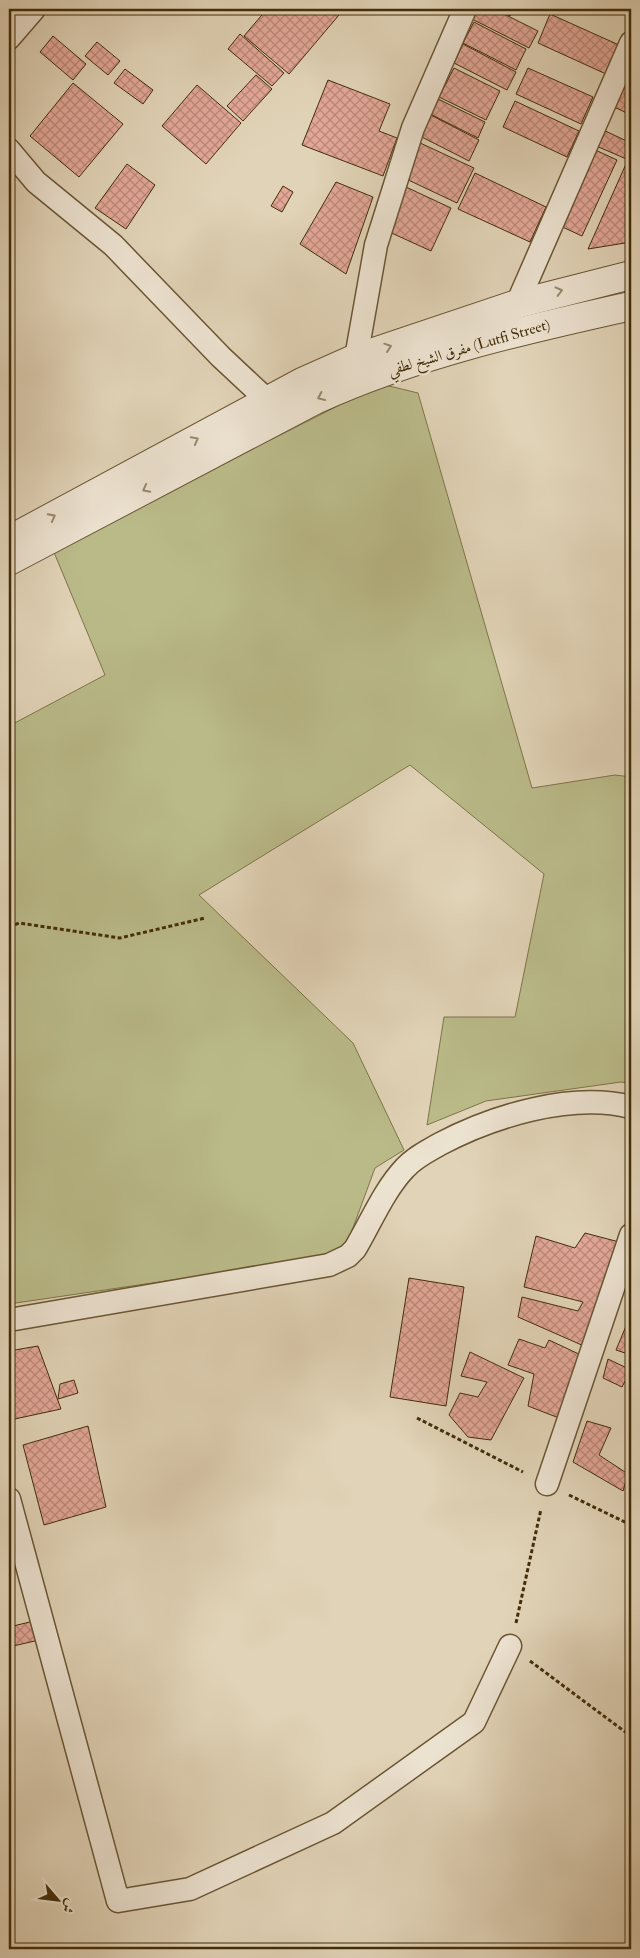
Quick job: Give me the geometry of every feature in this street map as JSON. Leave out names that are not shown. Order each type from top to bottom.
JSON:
[{"type":"street","points":[[9,38],[34,9]]},
{"type":"street","points":[[9,561],[315,400],[361,367],[376,246],[413,128],[465,9]]},
{"type":"street","points":[[517,304],[631,43]]},
{"type":"street","points":[[9,150],[36,182],[113,245],[221,357],[268,400]]},
{"type":"street","points":[[9,540],[268,400],[361,367],[517,304],[631,275]]},
{"type":"street","name":"مفرق الشيخ لطفي (Lutfi Street)","points":[[361,367],[631,306]]},
{"type":"street","points":[[9,1320],[329,1265],[348,1256],[355,1249],[391,1186],[406,1166],[416,1158],[451,1138],[488,1122],[522,1112],[594,1102],[614,1102],[631,1107]]},
{"type":"street","points":[[547,1484],[631,1235]]},
{"type":"street","points":[[9,1499],[118,1901],[190,1888],[333,1823],[474,1722],[510,1646]]},
{"type":"path","points":[[9,927],[19,924],[120,938],[205,918]]},
{"type":"path","points":[[547,1484],[510,1646],[630,1734],[631,1740]]},
{"type":"green space","points":[[381,384],[418,393],[532,788],[615,775],[631,777],[631,1084],[621,1082],[486,1101],[427,1125],[444,1017],[515,1017],[544,874],[410,765],[199,895],[353,1043],[404,1150],[375,1168],[343,1255],[9,1304],[9,726],[105,675],[53,550]]},
{"type":"building","points":[[267,9],[331,9],[339,15],[289,74],[244,36]]},
{"type":"building","points":[[477,9],[494,9],[538,31],[529,48],[472,19]]},
{"type":"building","points":[[496,9],[514,9],[510,16]]},
{"type":"building","points":[[550,14],[619,45],[606,74],[538,43]]},
{"type":"building","points":[[474,22],[526,49],[516,70],[463,43]]},
{"type":"building","points":[[240,34],[284,73],[272,86],[228,49]]},
{"type":"building","points":[[53,36],[86,64],[73,80],[40,52]]},
{"type":"building","points":[[97,42],[120,61],[108,75],[85,56]]},
{"type":"building","points":[[463,44],[516,72],[507,90],[454,63]]},
{"type":"building","points":[[454,68],[500,91],[486,120],[439,97]]},
{"type":"building","points":[[528,68],[593,97],[581,124],[516,94]]},
{"type":"building","points":[[125,69],[153,90],[143,104],[114,83]]},
{"type":"building","points":[[256,75],[272,89],[243,121],[227,106]]},
{"type":"building","points":[[328,80],[390,104],[379,131],[397,138],[383,176],[302,145]]},
{"type":"building","points":[[73,83],[123,124],[79,177],[30,136]]},
{"type":"building","points":[[197,85],[241,123],[206,164],[162,126]]},
{"type":"building","points":[[621,86],[631,91],[631,115],[612,106]]},
{"type":"building","points":[[434,97],[485,122],[478,138],[426,112]]},
{"type":"building","points":[[515,101],[579,131],[567,157],[503,127]]},
{"type":"building","points":[[425,112],[479,140],[469,161],[414,133]]},
{"type":"building","points":[[601,129],[631,143],[631,161],[594,145]]},
{"type":"building","points":[[418,142],[474,168],[457,203],[402,177]]},
{"type":"building","points":[[591,148],[617,160],[582,236],[556,224]]},
{"type":"building","points":[[127,164],[155,185],[126,229],[95,208]]},
{"type":"building","points":[[626,164],[631,166],[631,230],[625,243],[588,249]]},
{"type":"building","points":[[475,173],[546,207],[530,242],[458,209]]},
{"type":"building","points":[[336,182],[373,197],[346,274],[300,244]]},
{"type":"building","points":[[283,186],[293,192],[282,212],[271,206]]},
{"type":"building","points":[[406,187],[451,208],[431,251],[385,230]]},
{"type":"building","points":[[585,1233],[623,1243],[593,1350],[518,1317],[522,1297],[578,1311],[583,1302],[524,1287],[536,1236],[575,1248]]},
{"type":"building","points":[[409,1278],[464,1287],[446,1406],[390,1397]]},
{"type":"building","points":[[631,1314],[631,1355],[616,1350]]},
{"type":"building","points":[[519,1339],[545,1348],[549,1340],[583,1356],[564,1420],[528,1406],[534,1374],[508,1365]]},
{"type":"building","points":[[38,1346],[61,1409],[10,1420],[9,1351]]},
{"type":"building","points":[[470,1352],[524,1378],[491,1440],[468,1437],[449,1415],[460,1393],[478,1397],[487,1382],[461,1376]]},
{"type":"building","points":[[608,1359],[631,1370],[622,1387],[603,1378]]},
{"type":"building","points":[[74,1380],[78,1393],[58,1399],[60,1384]]},
{"type":"building","points":[[587,1421],[611,1428],[599,1455],[628,1474],[623,1491],[573,1462]]},
{"type":"building","points":[[88,1426],[106,1507],[44,1525],[23,1445]]},
{"type":"building","points":[[34,1621],[39,1640],[9,1647],[9,1627]]}]
